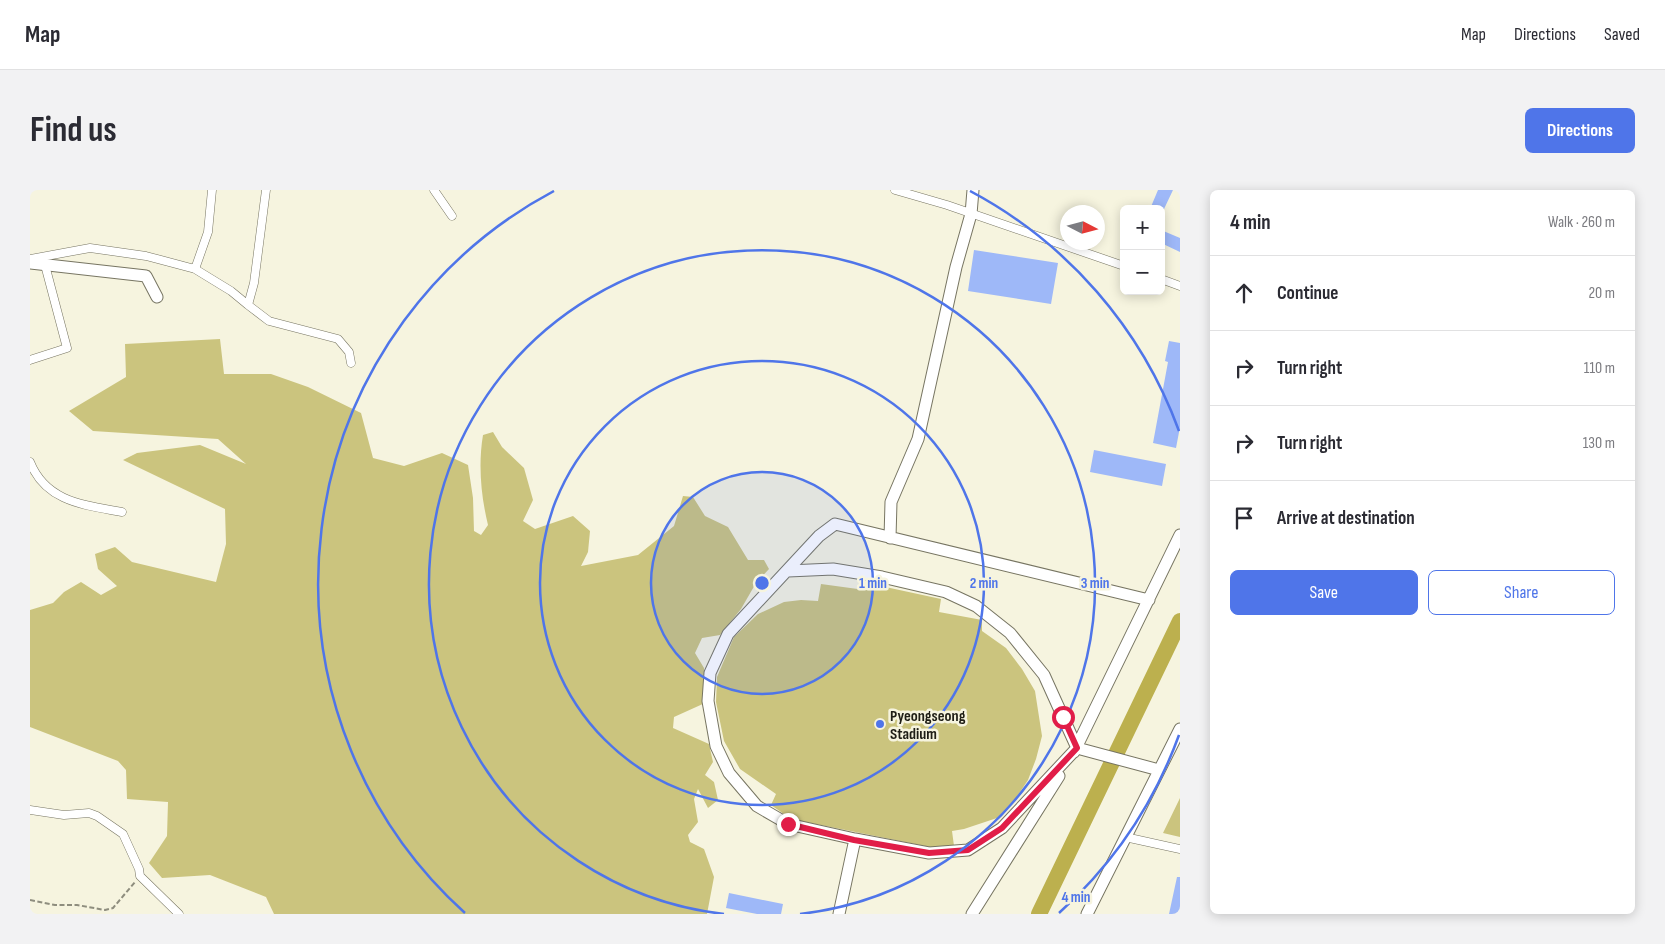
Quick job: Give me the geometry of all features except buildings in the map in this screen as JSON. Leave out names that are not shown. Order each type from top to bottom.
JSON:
[{"type":"street","points":[[195,269],[208,232],[212,190]]},
{"type":"street","points":[[248,305],[254,283],[266,190]]},
{"type":"street","points":[[434,190],[452,216]]},
{"type":"street","points":[[895,190],[1120,265]]},
{"type":"street","points":[[890,538],[891,502],[918,440],[956,267],[971,214],[973,190]]},
{"type":"street","points":[[30,259],[90,248],[146,256],[195,269],[231,291],[269,321],[338,339],[348,352],[351,363]]},
{"type":"street","points":[[30,263],[146,276],[157,297]]},
{"type":"street","points":[[30,360],[67,348],[45,265]]},
{"type":"street","points":[[1165,280],[1180,286]]},
{"type":"street","points":[[30,462],[34,474],[45,486],[73,503],[122,512]]},
{"type":"street","points":[[1077,748],[1002,828],[968,850],[929,853],[854,840],[788,824],[757,806],[729,773],[716,746],[708,701],[710,673],[728,634],[819,536],[836,524],[1149,600]]},
{"type":"street","points":[[972,914],[1077,748],[1180,534]]},
{"type":"street","points":[[788,570],[833,569],[882,577],[946,592],[976,606],[1010,633],[1044,675],[1077,748]]},
{"type":"street","points":[[1087,914],[1180,728]]},
{"type":"street","points":[[1077,748],[1159,770]]},
{"type":"street","points":[[30,810],[64,815],[89,813],[97,816],[123,834],[139,869],[140,876],[179,914]]},
{"type":"street","points":[[1125,838],[1180,849]]},
{"type":"street","points":[[839,914],[854,840]]},
{"type":"path","points":[[30,900],[54,905],[77,905],[105,910],[113,908],[140,876]]},
{"type":"shaded area","points":[[220,339],[224,374],[271,374],[308,387],[361,413],[373,458],[404,466],[442,453],[468,465],[473,498],[474,531],[481,535],[488,525],[481,480],[481,446],[483,435],[493,432],[502,447],[524,468],[533,500],[523,521],[535,529],[573,516],[590,531],[588,552],[581,566],[638,555],[674,526],[683,496],[693,497],[705,516],[728,527],[748,560],[764,560],[769,569],[756,583],[741,609],[720,635],[702,638],[695,653],[704,668],[705,703],[674,717],[673,728],[709,744],[713,762],[705,775],[714,782],[718,800],[708,808],[698,789],[694,799],[698,822],[688,835],[690,842],[704,849],[714,877],[707,914],[274,914],[266,897],[210,875],[162,878],[149,863],[167,836],[168,802],[127,799],[126,770],[118,761],[30,727],[30,610],[53,603],[64,592],[81,582],[101,595],[117,586],[98,569],[95,554],[115,547],[132,562],[216,582],[226,544],[225,509],[123,460],[137,453],[200,445],[246,464],[218,439],[93,431],[69,411],[126,377],[125,344]]},
{"type":"shaded area","name":"Pyeongseong Stadium","points":[[867,583],[941,599],[939,612],[982,620],[982,631],[1006,648],[1022,669],[1035,691],[1042,736],[1028,780],[1016,798],[997,818],[952,831],[954,846],[941,849],[791,819],[771,805],[776,794],[740,769],[724,741],[716,702],[717,677],[734,637],[758,614],[784,602],[818,601],[821,584],[865,590]]},
{"type":"shaded area","points":[[1180,798],[1180,837],[1163,833]]},
{"type":"waterway","points":[[1039,914],[1180,621]]},
{"type":"place","name":"Pyeongseong Stadium","points":[[880,724]]},
{"type":"route","points":[[788,824],[854,840],[929,853],[968,850],[1002,828],[1077,748],[1063,717]]}]
